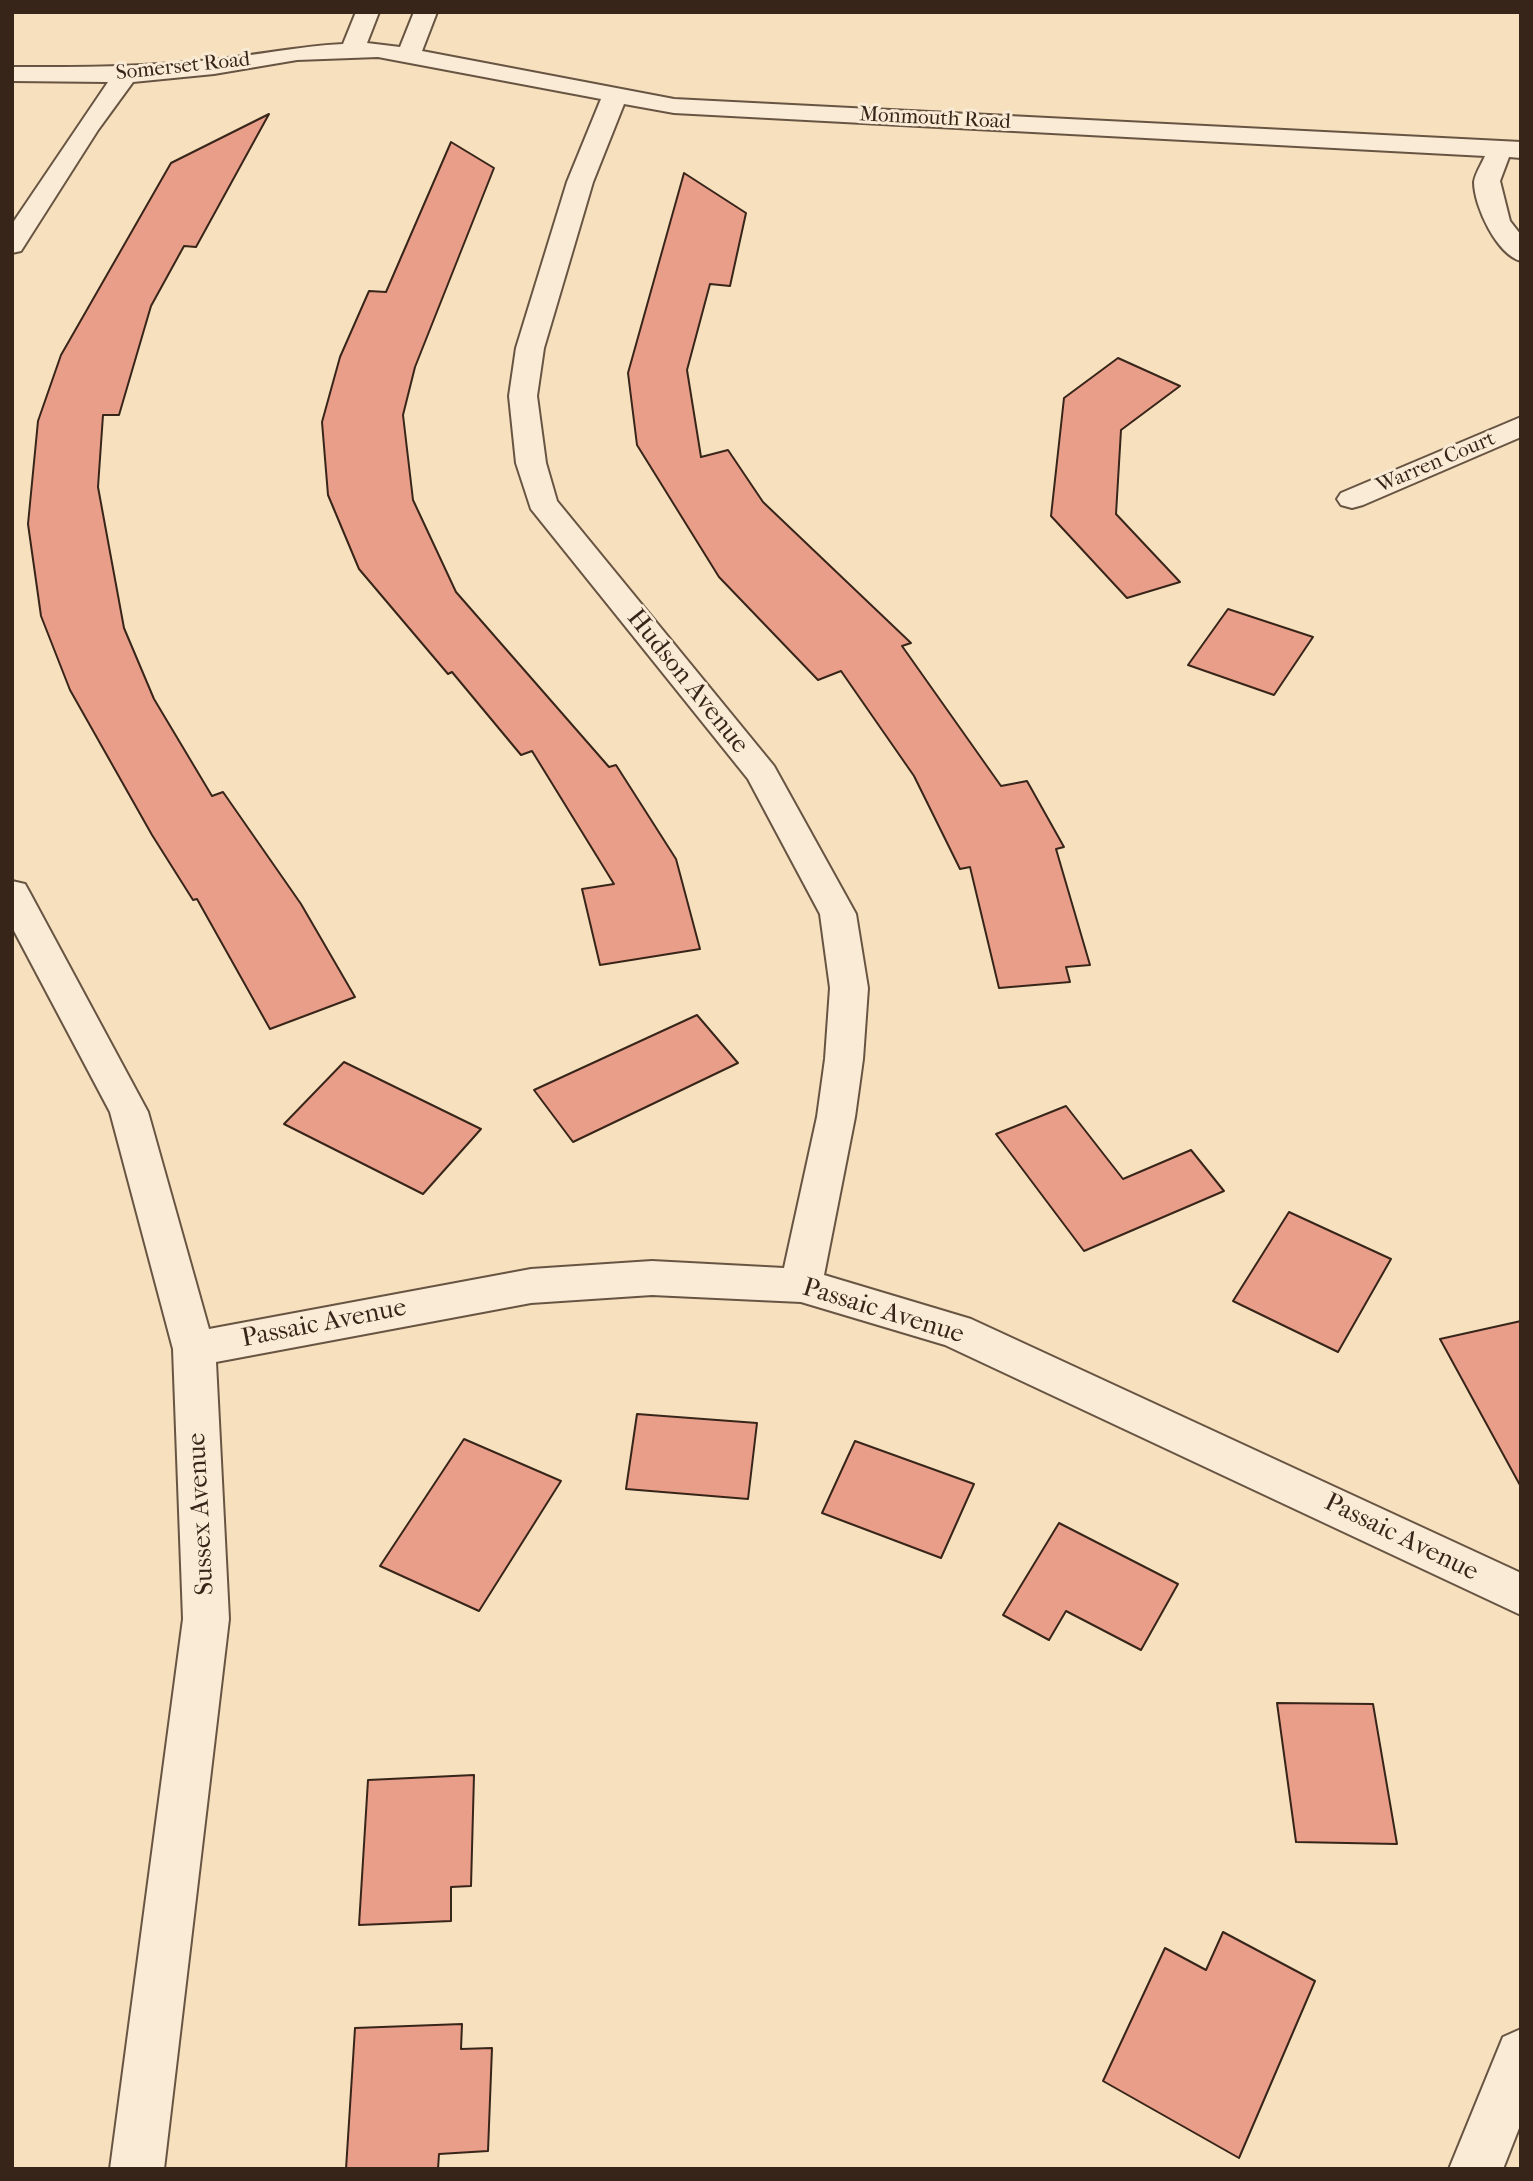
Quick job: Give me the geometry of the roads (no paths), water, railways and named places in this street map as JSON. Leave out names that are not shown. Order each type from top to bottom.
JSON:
[{"type":"street","points":[[353,49],[368,12]]},
{"type":"street","points":[[409,54],[426,12]]},
{"type":"street","name":"Monmouth Road","points":[[353,49],[409,54],[614,97],[674,106],[1510,150]]},
{"type":"street","name":"Somerset Road","points":[[12,74],[49,77],[126,75],[214,67],[297,53],[353,49]]},
{"type":"street","points":[[12,244],[87,128],[126,75]]},
{"type":"street","name":"Hudson Avenue","points":[[614,97],[580,182],[530,348],[523,396],[531,463],[542,503],[762,774],[838,914],[849,988],[844,1059],[836,1117],[801,1285]]},
{"type":"street","points":[[1510,150],[1487,181],[1497,222],[1521,253]]},
{"type":"street","name":"Warren Court","points":[[1352,499],[1521,426]]},
{"type":"street","name":"Sussex Avenue","points":[[18,916],[129,1112],[194,1349],[206,1619],[137,2169]]},
{"type":"street","name":"Passaic Avenue","points":[[194,1349],[531,1286],[652,1278],[801,1285],[956,1331],[1521,1595]]},
{"type":"street","points":[[1476,2169],[1521,2055]]}]
